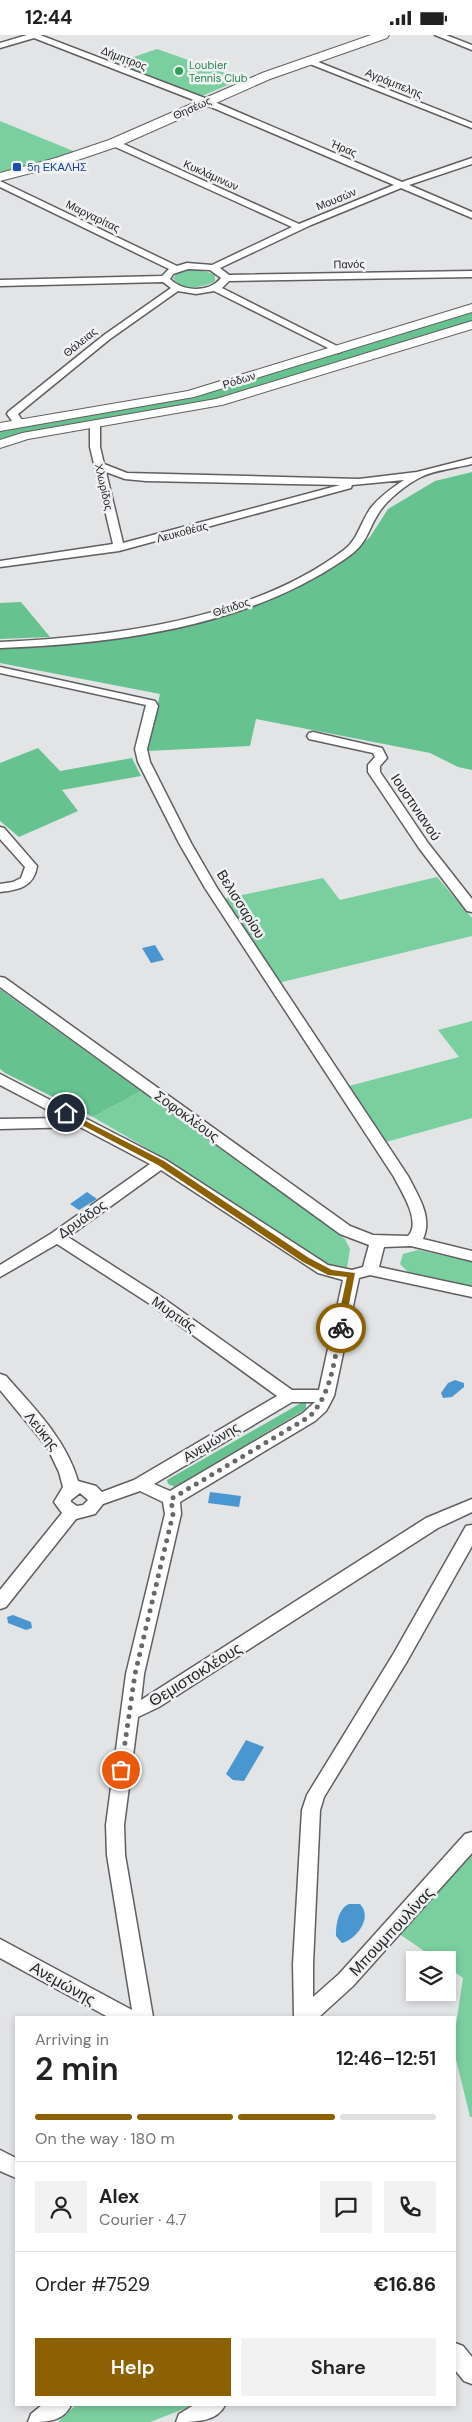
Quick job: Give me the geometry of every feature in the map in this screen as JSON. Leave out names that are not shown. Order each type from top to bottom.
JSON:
[{"type":"main road","name":"Θησέως","points":[[0,177],[61,161],[114,143],[308,60],[383,35]]},
{"type":"street","points":[[0,46],[34,35]]},
{"type":"street","name":"Δήμητρος","points":[[34,35],[207,102]]},
{"type":"street","points":[[438,35],[472,47]]},
{"type":"street","name":"Αγράμπελης","points":[[308,60],[472,126]]},
{"type":"street","name":"Ήρας","points":[[207,102],[472,215]]},
{"type":"street","name":"Κυκλάμινων","points":[[114,143],[298,227]]},
{"type":"street","name":"Μουσών","points":[[213,268],[298,227],[401,185],[472,161]]},
{"type":"street","name":"Μαργαρίτας","points":[[0,184],[176,269]]},
{"type":"street","points":[[187,266],[213,268],[222,272],[226,278],[223,283],[215,287],[189,291],[168,284],[165,279],[169,271],[187,266]]},
{"type":"street","name":"Πανός","points":[[226,278],[472,274]]},
{"type":"street","points":[[0,283],[165,279]]},
{"type":"street","points":[[215,287],[338,350]]},
{"type":"street","name":"Θάλειας","points":[[15,418],[107,337],[177,288]]},
{"type":"street","name":"Ρόδων","points":[[0,427],[15,418],[190,394],[472,308]]},
{"type":"street","name":"Ρόδων","points":[[0,444],[26,435],[95,425],[218,402],[472,325]]},
{"type":"street","points":[[0,413],[15,418]]},
{"type":"street","name":"Χλωρίδος","points":[[95,425],[95,447],[119,548]]},
{"type":"street","name":"Θέτιδος","points":[[99,466],[125,475],[146,478],[359,481],[417,475],[472,461]]},
{"type":"street","name":"Θέτιδος","points":[[0,645],[77,641],[148,630],[218,612],[266,595],[310,576],[341,557],[360,540],[380,504],[417,475]]},
{"type":"street","name":"Λευκοθέας","points":[[0,564],[119,548],[310,497],[359,481]]},
{"type":"street","name":"Βελισσαρίου","points":[[0,669],[151,703],[152,706],[141,749],[144,762],[185,843],[211,889],[401,1176],[420,1220],[417,1237],[410,1241]]},
{"type":"street","name":"Ιουστινιανού","points":[[313,736],[370,748],[381,755],[381,758],[374,765],[374,772],[422,845],[472,908]]},
{"type":"street","points":[[0,831],[32,866],[30,876],[25,882],[0,888]]},
{"type":"street","name":"Σοφοκλέους","points":[[0,981],[345,1230],[378,1241],[410,1241],[472,1256]]},
{"type":"street","points":[[0,1079],[161,1163],[306,1260],[331,1273],[352,1275],[370,1270],[472,1292]]},
{"type":"street","points":[[0,1124],[82,1122]]},
{"type":"street","name":"Δρυάδος","points":[[0,1272],[57,1237],[161,1163]]},
{"type":"street","name":"Μυρτιάς","points":[[57,1237],[155,1300],[289,1396]]},
{"type":"street","points":[[370,1270],[378,1241]]},
{"type":"street","points":[[171,1499],[309,1417],[320,1407],[326,1396],[352,1275]]},
{"type":"street","name":"Λεύκης","points":[[0,1380],[56,1445],[64,1460],[72,1489]]},
{"type":"street","points":[[289,1396],[326,1396]]},
{"type":"street","name":"Ανεμώνης","points":[[97,1499],[109,1497],[140,1484],[289,1396]]},
{"type":"street","points":[[140,1484],[171,1499]]},
{"type":"street","points":[[88,1488],[97,1499],[95,1505],[89,1511],[80,1513],[72,1512],[65,1507],[62,1501],[65,1494],[72,1489],[88,1488]]},
{"type":"street","points":[[143,2016],[115,1847],[118,1789],[135,1674],[173,1514],[171,1499]]},
{"type":"street","name":"Θεμιστοκλέους","points":[[129,1713],[154,1702],[432,1523],[472,1505]]},
{"type":"street","points":[[0,1602],[72,1512]]},
{"type":"street","points":[[305,2016],[304,1944],[311,1810],[316,1795],[400,1658],[472,1531]]},
{"type":"street","name":"Μπουμπουλίνας","points":[[306,2016],[346,1980],[472,1840]]},
{"type":"street","name":"Ανεμώνης","points":[[0,1948],[124,2016]]},
{"type":"street","points":[[0,2160],[15,2168]]},
{"type":"street","points":[[456,2355],[472,2373]]},
{"type":"street","points":[[39,2422],[59,2406]]},
{"type":"street","points":[[186,2422],[212,2406]]},
{"type":"green space","name":"Loubier Tennis Club","points":[[157,49],[242,79],[202,96],[116,63]]},
{"type":"green space","points":[[0,121],[78,153],[0,173]]},
{"type":"green space","points":[[194,269],[215,274],[215,281],[199,287],[187,287],[181,285],[173,278],[178,272]]},
{"type":"green space","points":[[472,311],[472,322],[251,390],[203,402],[0,440],[0,431],[20,426],[184,399],[226,388]]},
{"type":"green space","points":[[472,472],[472,770],[458,767],[430,753],[256,719],[250,746],[147,751],[160,694],[0,663],[0,648],[36,648],[105,640],[148,632],[246,606],[334,567],[370,537],[388,509],[435,481]]},
{"type":"green space","points":[[21,602],[50,637],[0,639],[0,603]]},
{"type":"green space","points":[[38,748],[60,771],[132,758],[141,776],[62,790],[78,811],[19,837],[0,821],[0,763]]},
{"type":"green space","points":[[437,877],[472,918],[472,936],[278,983],[223,899],[323,878],[340,900]]},
{"type":"green space","points":[[0,989],[141,1091],[93,1117],[5,1073],[0,1069]]},
{"type":"green space","points":[[472,1021],[472,1118],[386,1142],[349,1086],[459,1057],[438,1030]]},
{"type":"green space","points":[[141,1091],[345,1239],[350,1249],[347,1268],[337,1270],[330,1268],[167,1160],[93,1117]]},
{"type":"green space","points":[[418,1250],[472,1262],[472,1286],[408,1272],[400,1264],[403,1254]]},
{"type":"green space","points":[[301,1403],[306,1403],[306,1409],[175,1487],[168,1484],[167,1480]]},
{"type":"green space","points":[[472,1853],[472,2117],[470,2117],[456,2059],[456,2024],[463,1978],[456,1973],[456,1951],[424,1951],[398,1933]]},
{"type":"green space","points":[[75,2406],[191,2406],[150,2422],[58,2422]]},
{"type":"water","points":[[155,945],[164,960],[151,963],[142,948]]},
{"type":"water","points":[[87,1192],[97,1199],[79,1210],[70,1204]]},
{"type":"water","points":[[455,1380],[464,1383],[464,1387],[452,1397],[443,1398],[441,1393],[448,1383]]},
{"type":"water","points":[[210,1492],[241,1496],[239,1507],[208,1503]]},
{"type":"water","points":[[13,1615],[31,1622],[32,1628],[26,1630],[8,1623],[7,1617]]},
{"type":"water","points":[[246,1740],[264,1747],[244,1781],[233,1780],[226,1774]]},
{"type":"water","points":[[349,1904],[360,1904],[364,1909],[364,1921],[362,1927],[353,1937],[342,1943],[336,1936],[337,1922],[342,1909]]},
{"type":"way so far","points":[[121,1770],[135,1674],[173,1514],[171,1499],[309,1417],[320,1407],[326,1396],[341,1328]]},
{"type":"place","name":"Loubier Tennis Club","points":[[179,71]]},
{"type":"place","name":"5η ΕΚΑΛΗΣ","points":[[17,167]]},
{"type":"route","points":[[66,1113],[161,1163],[306,1260],[331,1273],[352,1275],[341,1328]]}]
